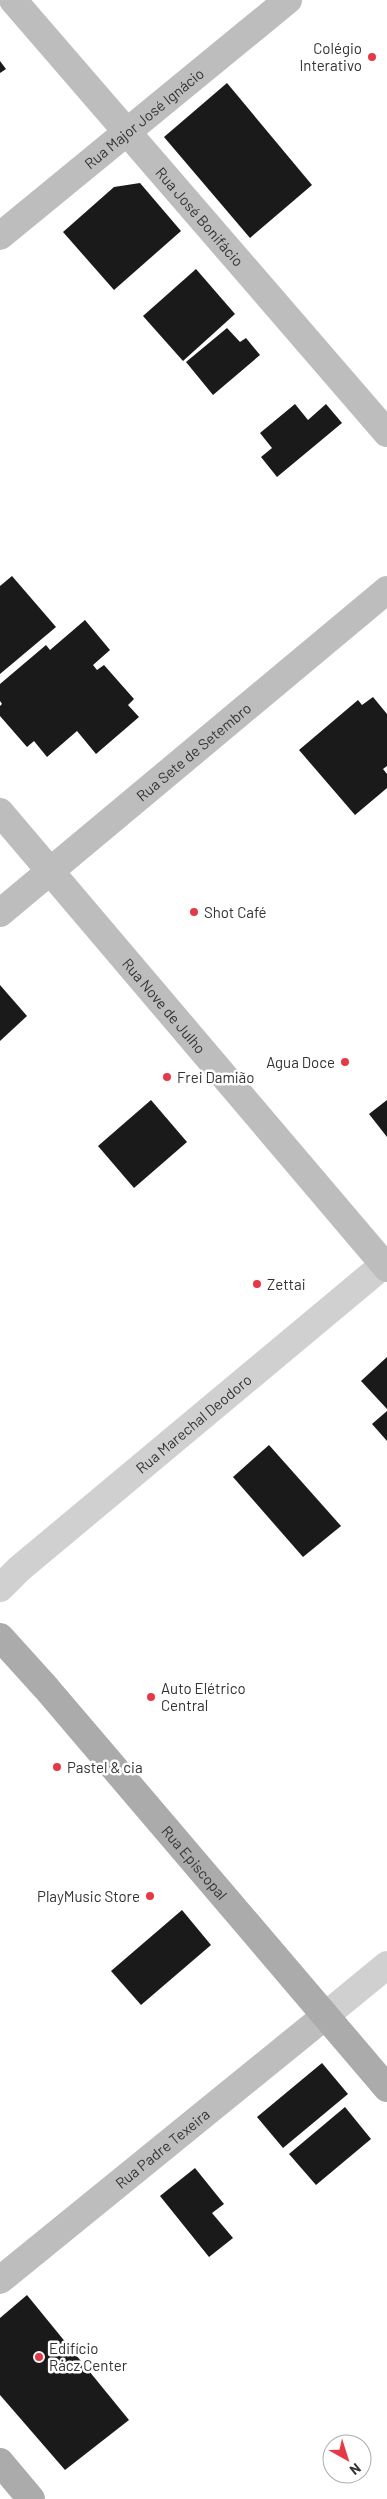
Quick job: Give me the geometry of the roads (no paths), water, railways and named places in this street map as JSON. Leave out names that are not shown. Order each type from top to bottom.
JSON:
[{"type":"main road","name":"Rua José Bonifácio","points":[[13,0],[387,433]]},
{"type":"main road","name":"Rua Major José Ignácio","points":[[0,236],[288,0]]},
{"type":"main road","name":"Rua Sete de Setembro","points":[[0,913],[387,590]]},
{"type":"main road","name":"Rua Nove de Julho","points":[[0,812],[386,1264]]},
{"type":"main road","name":"Rua Episcopal","points":[[0,1637],[60,1704],[387,2088]]},
{"type":"main road","name":"Rua Padre Texeira","points":[[0,2280],[325,2016]]},
{"type":"main road","points":[[0,2462],[31,2499]]},
{"type":"street","name":"Rua Marechal Deodoro","points":[[0,1588],[19,1569],[386,1264]]},
{"type":"street","points":[[325,2016],[387,1965]]},
{"type":"place","name":"Colégio Interativo","points":[[372,57]]},
{"type":"place","name":"Shot Café","points":[[194,912]]},
{"type":"place","name":"Agua Doce","points":[[345,1062]]},
{"type":"place","name":"Frei Damião","points":[[167,1077]]},
{"type":"place","name":"Zettai","points":[[257,1284]]},
{"type":"place","name":"Auto Elétrico Central","points":[[151,1697]]},
{"type":"place","name":"Pastel & cia","points":[[57,1767]]},
{"type":"place","name":"PlayMusic Store","points":[[150,1896]]},
{"type":"place","name":"Edifício Rácz Center","points":[[39,2357]]}]
